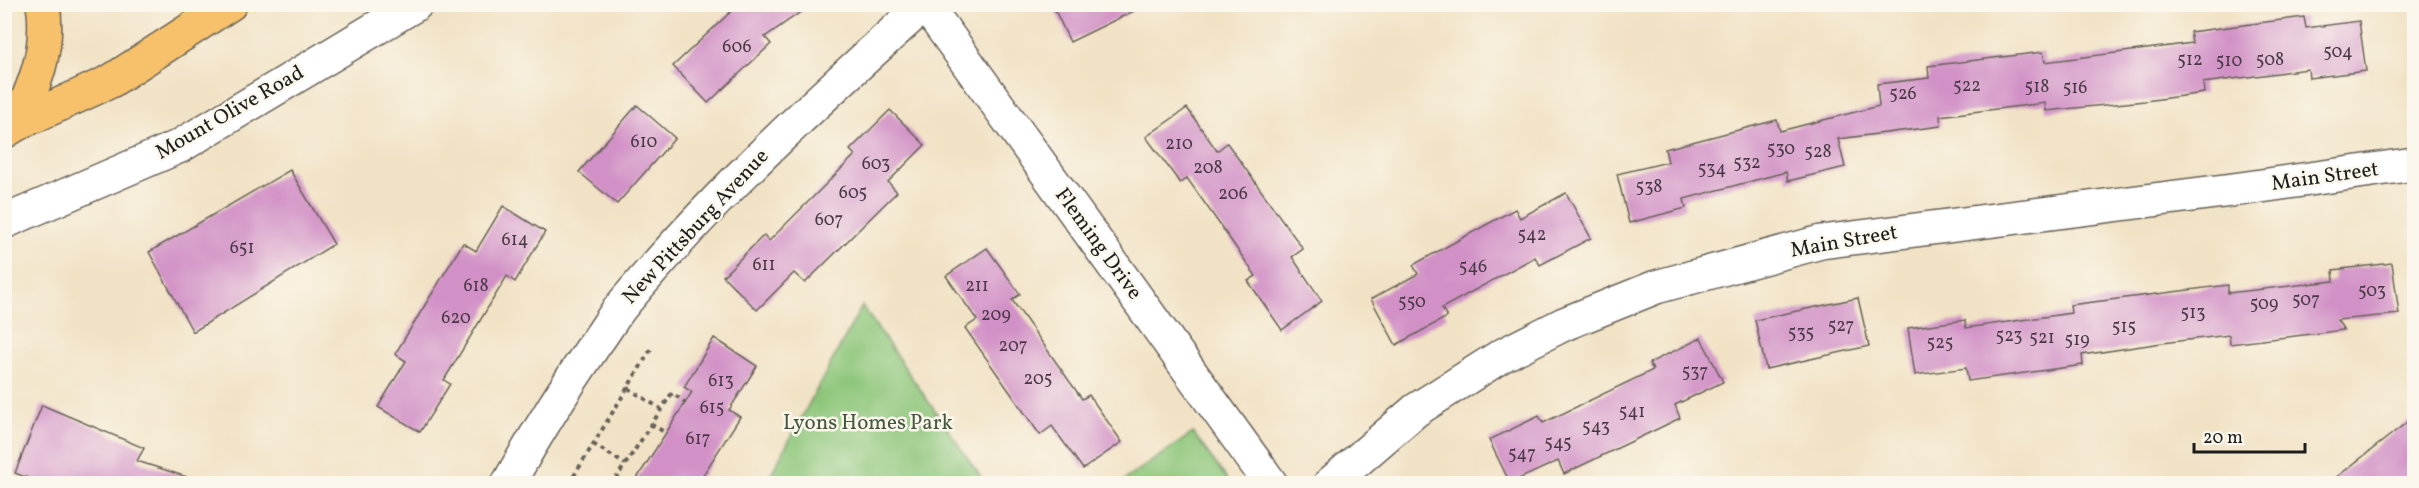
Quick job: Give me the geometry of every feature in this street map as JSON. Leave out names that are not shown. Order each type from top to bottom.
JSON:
[{"type":"main road","points":[[11,128],[34,85],[45,48],[43,4]]},
{"type":"main road","points":[[11,128],[111,81],[230,4]]},
{"type":"street","name":"Mount Olive Road","points":[[4,222],[180,146],[416,4]]},
{"type":"street","name":"New Pittsburg Avenue","points":[[508,483],[564,390],[623,304],[734,181],[808,109],[925,4]]},
{"type":"street","name":"Fleming Drive","points":[[925,4],[1271,483]]},
{"type":"street","name":"Main Street","points":[[1330,483],[1416,410],[1501,356],[1564,324],[1656,287],[1821,242],[2240,189],[2415,164]]},
{"type":"path","points":[[568,483],[653,346]]},
{"type":"path","points":[[628,388],[661,409]]},
{"type":"path","points":[[627,483],[617,477],[672,393],[686,403]]},
{"type":"path","points":[[651,424],[666,433]]},
{"type":"path","points":[[593,444],[626,464]]},
{"type":"green space","name":"Lyons Homes Park","points":[[862,306],[985,483],[766,483]]},
{"type":"green space","points":[[1193,433],[1230,483],[1120,483]]},
{"type":"building","points":[[739,4],[812,4],[765,37],[771,44],[708,103],[673,66]]},
{"type":"building","points":[[1052,4],[1148,4],[1070,42]]},
{"type":"building","points":[[2304,17],[2306,28],[2359,21],[2366,71],[2309,78],[2308,69],[2203,83],[2204,93],[2145,101],[2046,111],[2045,103],[1940,116],[1941,126],[1838,139],[1845,167],[1788,181],[1786,172],[1684,199],[1686,208],[1629,223],[1617,174],[1668,162],[1665,149],[1777,120],[1780,131],[1879,106],[1877,84],[1929,78],[1928,66],[2043,52],[2045,62],[2139,50],[2192,43],[2190,32]]},
{"type":"building","points":[[637,105],[675,138],[617,204],[579,172]]},
{"type":"building","points":[[1187,108],[1217,151],[1227,143],[1303,249],[1292,257],[1322,301],[1282,330],[1248,281],[1256,276],[1187,178],[1180,183],[1146,137]]},
{"type":"building","points":[[890,110],[925,145],[888,182],[897,192],[805,283],[794,273],[757,310],[723,276],[764,235],[769,241],[855,155],[850,150]]},
{"type":"building","points":[[290,170],[334,244],[193,332],[149,252]]},
{"type":"building","points":[[1566,193],[1591,238],[1540,265],[1535,257],[1442,308],[1447,317],[1396,345],[1371,299],[1418,274],[1413,265],[1515,209],[1520,218]]},
{"type":"building","points":[[503,206],[545,232],[515,282],[507,276],[444,380],[450,384],[420,432],[378,407],[406,361],[395,354],[463,243],[476,251]]},
{"type":"building","points":[[987,248],[1020,294],[1012,300],[1082,399],[1089,395],[1122,442],[1083,469],[1052,426],[1040,435],[965,328],[977,320],[946,276]]},
{"type":"building","points":[[2392,263],[2399,314],[2337,320],[2344,330],[2230,344],[2229,335],[2162,343],[2082,355],[2083,365],[1968,381],[1966,368],[1915,375],[1908,328],[1965,320],[1966,328],[2071,313],[2070,305],[2228,285],[2228,293],[2334,281],[2333,270]]},
{"type":"building","points":[[1858,298],[1869,346],[1766,369],[1755,320]]},
{"type":"building","points":[[714,338],[757,366],[729,410],[740,417],[698,483],[634,483],[692,392],[684,387]]},
{"type":"building","points":[[1701,338],[1723,382],[1675,405],[1680,418],[1564,474],[1558,461],[1510,483],[1489,440],[1539,416],[1543,423],[1653,370],[1649,363]]},
{"type":"building","points":[[42,405],[144,448],[137,461],[187,477],[186,483],[41,483],[15,473]]},
{"type":"building","points":[[2415,416],[2415,472],[2400,483],[2329,483]]}]
